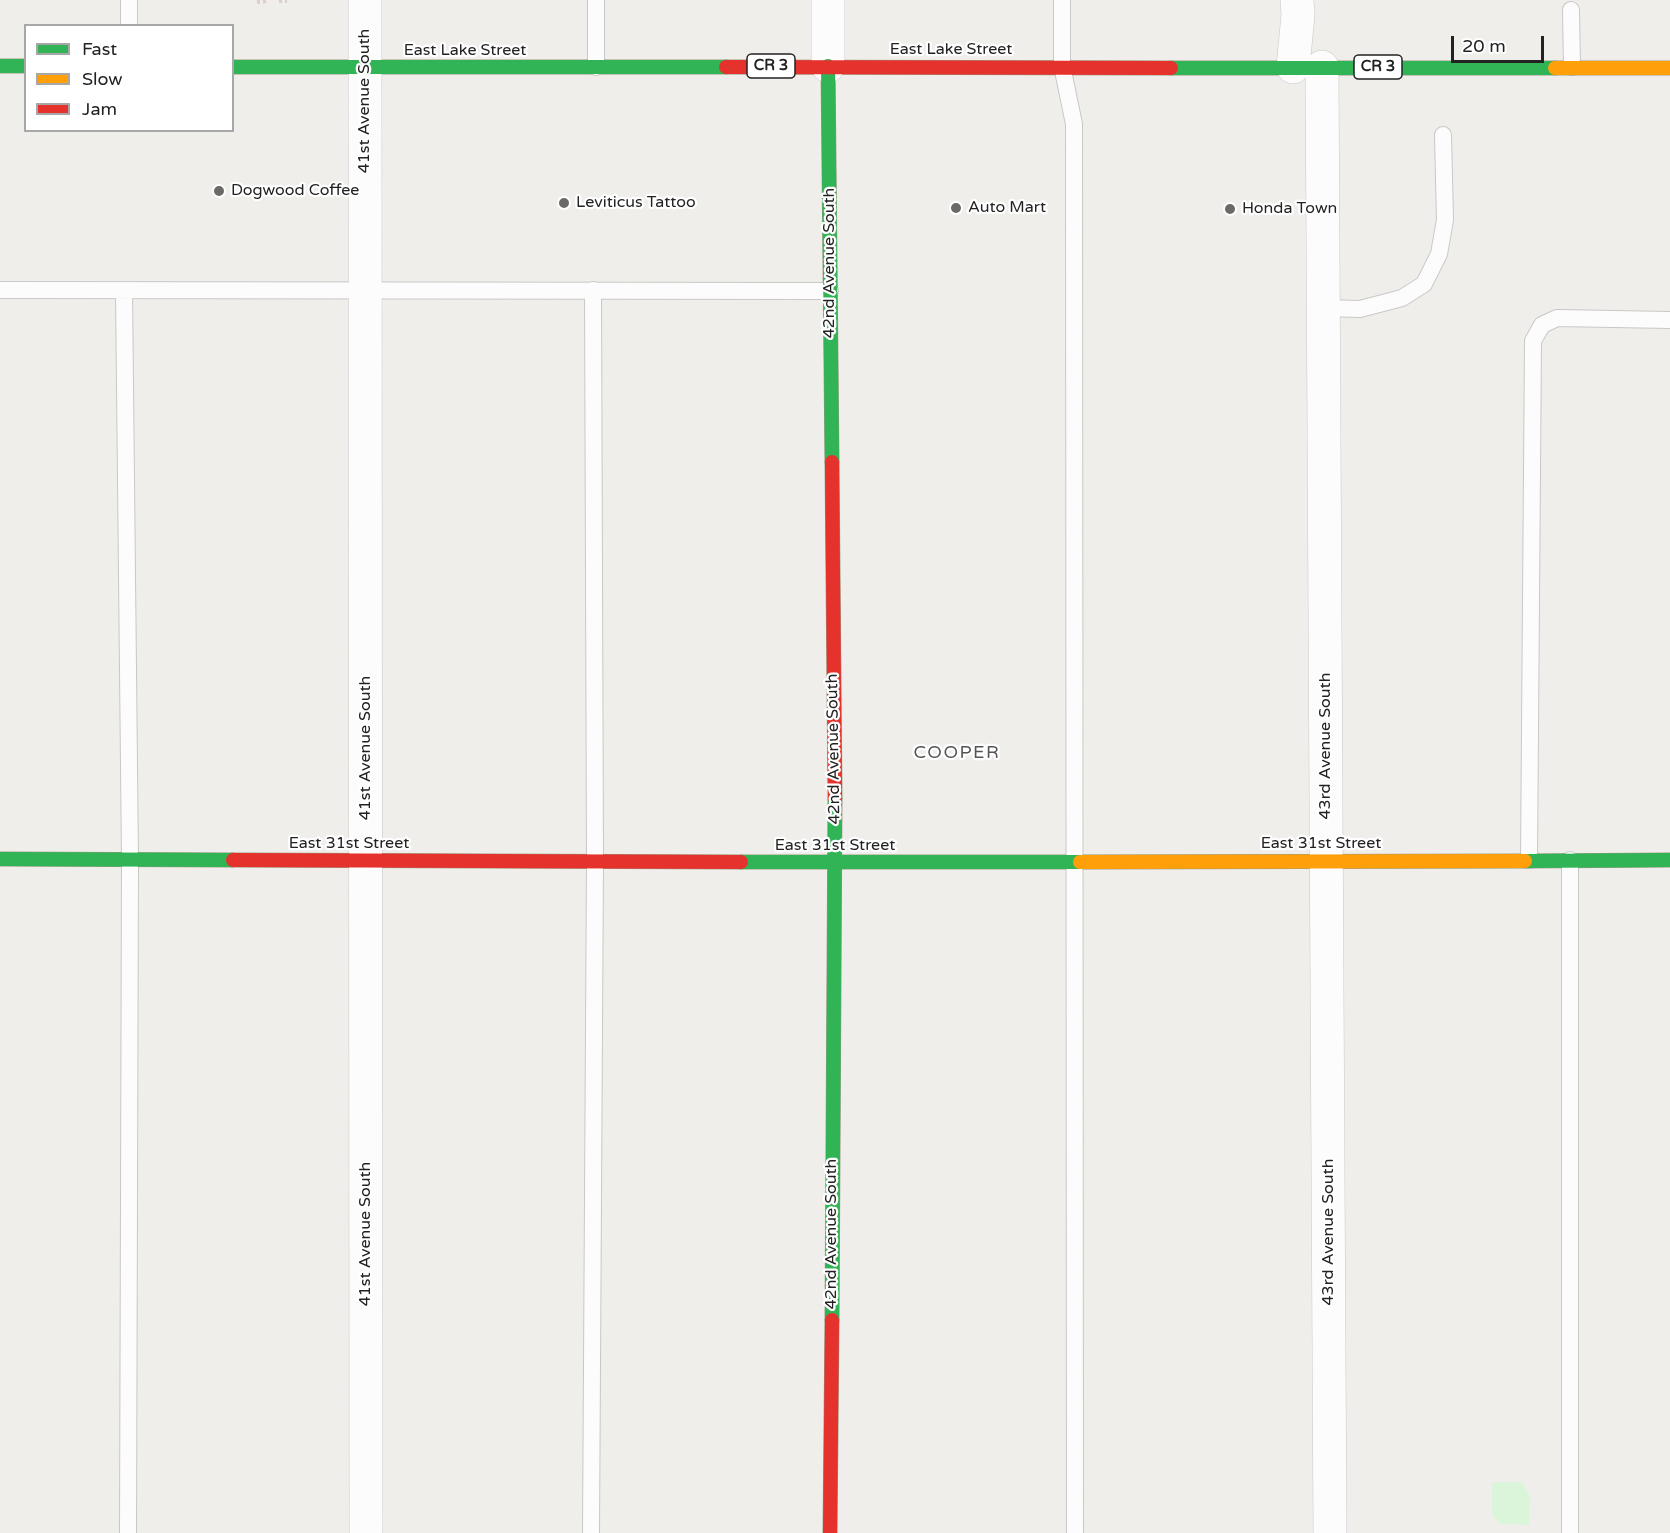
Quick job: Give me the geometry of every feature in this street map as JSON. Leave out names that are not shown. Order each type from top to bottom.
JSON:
[{"type":"street","name":"41st Avenue South","points":[[365,0],[366,1533]]},
{"type":"street","name":"42nd Avenue South","points":[[828,0],[835,831],[830,1533]]},
{"type":"street","name":"43rd Avenue South","points":[[1297,0],[1307,67],[1323,308],[1330,1533]]},
{"type":"street","points":[[0,66],[24,66]]},
{"type":"street","name":"East Lake Street","points":[[234,67],[1670,68]]},
{"type":"street","name":"East 31st Street","points":[[0,859],[834,863],[1670,860]]},
{"type":"lane","points":[[129,0],[129,24]]},
{"type":"lane","points":[[596,0],[596,67]]},
{"type":"lane","points":[[1062,0],[1062,66],[1074,124],[1075,1533]]},
{"type":"lane","points":[[1571,10],[1572,67]]},
{"type":"lane","points":[[1323,308],[1360,309],[1402,298],[1424,284],[1439,254],[1445,220],[1443,135]]},
{"type":"lane","points":[[0,290],[830,291]]},
{"type":"lane","points":[[124,290],[130,860],[128,1533]]},
{"type":"lane","points":[[591,1533],[595,861],[593,290]]},
{"type":"lane","points":[[1529,860],[1533,341],[1542,325],[1557,318],[1670,320]]},
{"type":"lane","points":[[1570,860],[1570,1533]]},
{"type":"path","points":[[257,2],[268,1]]},
{"type":"path","points":[[279,1],[287,1]]},
{"type":"green space","points":[[1492,1482],[1522,1482],[1530,1496],[1529,1525],[1501,1524],[1495,1519],[1492,1513]]},
{"type":"traffic: fast","points":[[0,66],[24,66]]},
{"type":"traffic: fast","points":[[828,66],[832,462]]},
{"type":"traffic: fast","points":[[234,67],[726,67]]},
{"type":"traffic: fast","points":[[1171,68],[1555,68]]},
{"type":"traffic: fast","points":[[832,1320],[835,798]]},
{"type":"traffic: fast","points":[[0,859],[233,860]]},
{"type":"traffic: fast","points":[[1525,861],[1670,860]]},
{"type":"traffic: fast","points":[[741,862],[1080,862]]},
{"type":"traffic: slow","points":[[1555,68],[1670,68]]},
{"type":"traffic: slow","points":[[1080,862],[1525,861]]},
{"type":"traffic: jam","points":[[726,67],[1171,68]]},
{"type":"traffic: jam","points":[[832,462],[835,798]]},
{"type":"traffic: jam","points":[[233,860],[741,862]]},
{"type":"traffic: jam","points":[[830,1533],[832,1320]]},
{"type":"place","name":"Dogwood Coffee","points":[[219,191]]},
{"type":"place","name":"Leviticus Tattoo","points":[[564,203]]},
{"type":"place","name":"Auto Mart","points":[[956,208]]},
{"type":"place","name":"Honda Town","points":[[1230,209]]},
{"type":"district","name":"COOPER","points":[[957,753]]}]
